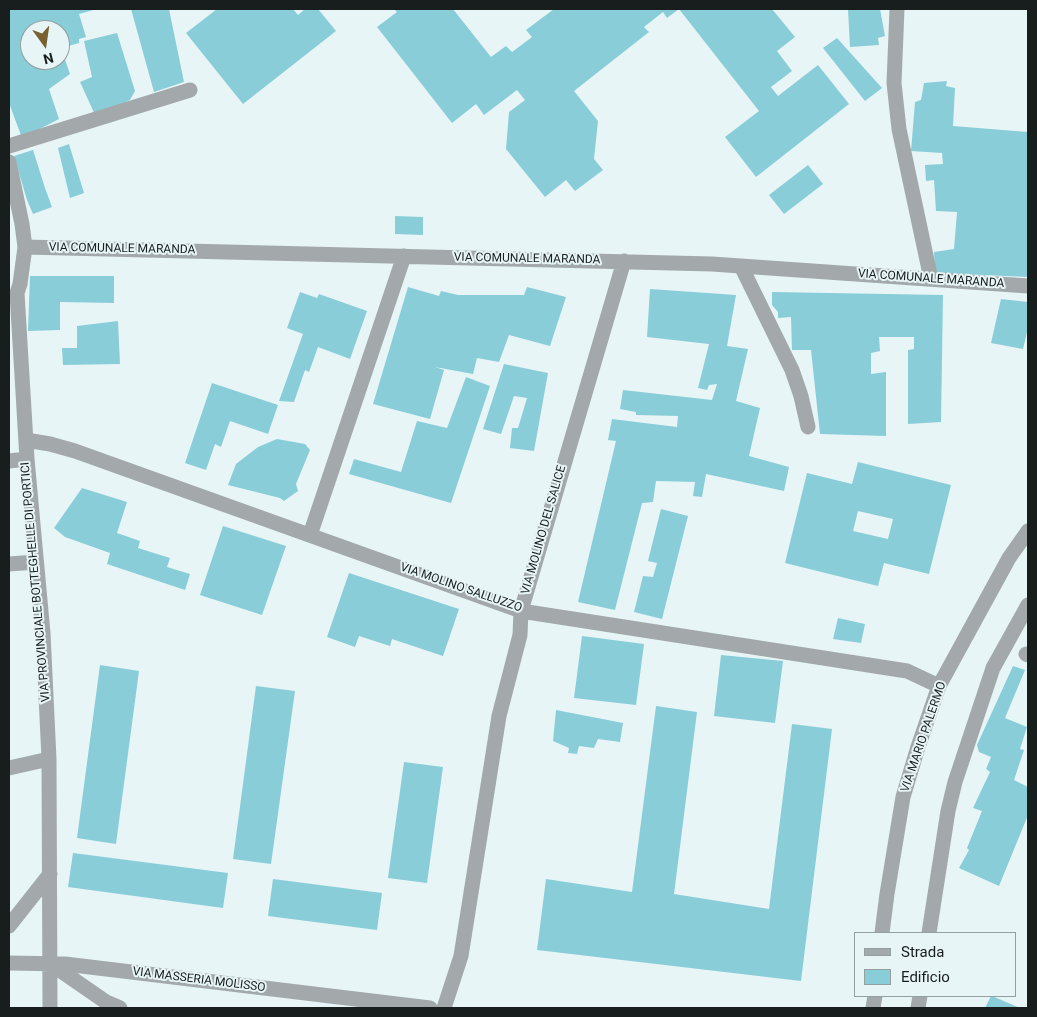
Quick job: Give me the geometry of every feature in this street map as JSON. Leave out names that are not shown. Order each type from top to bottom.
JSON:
[{"type":"street","points":[[897,9],[894,83],[900,129],[931,279]]},
{"type":"street","points":[[9,146],[190,90]]},
{"type":"street","name":"VIA PROVINCIALE BOTTEGHELLE DI PORTICI","points":[[9,162],[25,247],[25,255],[13,294],[43,632],[49,759],[50,1008]]},
{"type":"street","name":"VIA COMUNALE MARANDA","points":[[25,247],[624,261],[741,266],[1028,286]]},
{"type":"street","points":[[310,535],[404,256]]},
{"type":"street","name":"VIA MOLINO DEL SALICE","points":[[444,1008],[461,956],[499,716],[520,635],[521,611],[624,261]]},
{"type":"street","points":[[741,266],[792,370],[801,396],[808,427]]},
{"type":"street","name":"VIA MOLINO SALLUZZO","points":[[26,440],[75,451],[521,611],[907,671],[939,686]]},
{"type":"street","points":[[9,461],[27,459]]},
{"type":"street","name":"VIA MARIO PALERMO","points":[[882,932],[903,797],[939,686],[1010,558],[1028,531]]},
{"type":"street","points":[[9,564],[36,562]]},
{"type":"street","points":[[929,932],[948,811],[957,774],[993,668],[1028,605]]},
{"type":"street","points":[[9,768],[49,759]]},
{"type":"street","points":[[9,926],[50,874]]},
{"type":"street","name":"VIA MASSERIA MOLISSO","points":[[9,963],[50,963],[430,1008]]},
{"type":"street","points":[[50,963],[106,1002],[120,1008]]},
{"type":"building","points":[[9,9],[97,9],[79,14],[86,37],[79,39],[79,43],[70,46],[70,20],[20,20],[20,70],[69,70],[70,74],[49,89],[59,119],[22,138],[9,103]]},
{"type":"building","points":[[131,9],[169,9],[184,82],[154,92]]},
{"type":"building","points":[[217,9],[293,9],[298,15],[305,9],[318,9],[336,31],[243,104],[186,33]]},
{"type":"building","points":[[394,9],[453,9],[491,57],[506,46],[512,52],[532,37],[526,30],[554,9],[679,9],[667,18],[663,12],[644,27],[649,32],[574,91],[598,121],[594,159],[603,170],[575,191],[566,180],[545,197],[506,149],[509,112],[525,100],[517,90],[484,115],[476,104],[452,123],[377,27],[397,12]]},
{"type":"building","points":[[679,9],[772,9],[795,37],[777,51],[792,71],[771,87],[778,96],[818,65],[849,104],[756,177],[725,137],[759,111]]},
{"type":"building","points":[[848,9],[880,9],[885,36],[878,38],[879,45],[850,47]]},
{"type":"building","points":[[117,33],[135,91],[130,100],[96,117],[80,82],[92,77],[84,41]]},
{"type":"building","points":[[837,38],[882,88],[865,101],[823,48]]},
{"type":"building","points":[[947,81],[946,86],[955,88],[953,126],[1028,132],[1028,277],[935,273],[934,252],[954,249],[957,212],[936,211],[934,180],[926,181],[925,165],[943,164],[942,153],[911,151],[915,102],[921,100],[924,83]]},
{"type":"building","points":[[69,144],[84,193],[70,198],[58,148]]},
{"type":"building","points":[[33,150],[52,207],[33,214],[14,156]]},
{"type":"building","points":[[808,165],[823,184],[784,214],[769,195]]},
{"type":"building","points":[[395,216],[423,217],[423,235],[395,234]]},
{"type":"building","points":[[30,276],[114,276],[114,303],[60,302],[60,330],[28,331]]},
{"type":"building","points":[[408,287],[439,296],[441,291],[458,295],[524,295],[527,287],[566,297],[550,346],[509,335],[499,362],[477,358],[473,374],[435,367],[444,370],[430,419],[373,404]]},
{"type":"building","points":[[650,289],[736,295],[727,346],[748,349],[736,401],[760,408],[749,456],[789,467],[784,491],[706,474],[702,497],[693,496],[695,482],[656,481],[653,502],[642,503],[615,610],[578,602],[616,441],[608,440],[612,419],[677,427],[678,416],[636,415],[636,412],[620,409],[623,390],[712,400],[717,384],[709,385],[707,390],[698,388],[709,344],[647,337]]},
{"type":"building","points":[[300,292],[317,298],[319,294],[367,311],[350,359],[318,347],[309,372],[305,370],[294,402],[279,401],[303,334],[287,328]]},
{"type":"building","points":[[772,292],[943,295],[941,422],[908,424],[908,350],[914,349],[914,337],[879,337],[880,351],[871,353],[871,374],[886,372],[886,436],[820,434],[811,350],[792,350],[791,317],[778,318],[778,312],[772,305]]},
{"type":"building","points":[[1001,299],[1028,302],[1028,332],[1023,349],[991,343]]},
{"type":"building","points":[[118,321],[120,364],[63,365],[62,348],[77,348],[77,326]]},
{"type":"building","points":[[504,364],[548,373],[534,451],[510,448],[512,428],[518,428],[527,398],[514,396],[501,434],[483,429]]},
{"type":"building","points":[[466,377],[490,386],[451,503],[349,474],[354,459],[401,472],[417,421],[447,428]]},
{"type":"building","points":[[212,383],[278,405],[268,434],[230,421],[221,447],[215,444],[206,470],[185,463]]},
{"type":"building","points":[[277,439],[305,444],[310,450],[296,484],[298,491],[284,501],[280,498],[228,485],[236,464],[258,447]]},
{"type":"building","points":[[858,462],[951,485],[929,574],[884,563],[878,586],[785,563],[807,473],[852,484]],"holes":[[[858,511],[893,519],[888,539],[853,531]]]},
{"type":"building","points":[[82,488],[127,502],[117,533],[140,541],[138,548],[170,558],[167,567],[190,574],[185,590],[107,564],[110,553],[65,537],[54,528]]},
{"type":"building","points":[[661,509],[688,516],[662,619],[634,612],[643,576],[653,577],[657,563],[648,561]]},
{"type":"building","points":[[223,526],[286,546],[262,615],[200,595]]},
{"type":"building","points":[[349,573],[459,609],[443,656],[392,639],[390,646],[359,636],[355,647],[327,637]]},
{"type":"building","points":[[838,618],[865,624],[861,643],[833,639]]},
{"type":"building","points":[[582,636],[644,644],[636,705],[574,698]]},
{"type":"building","points":[[721,655],[783,661],[775,723],[714,716]]},
{"type":"building","points":[[100,665],[139,671],[116,844],[77,838]]},
{"type":"building","points":[[1013,666],[1025,670],[1005,718],[1027,727],[1020,749],[1024,750],[1014,780],[1028,787],[1028,815],[999,886],[959,868],[969,850],[967,848],[982,811],[973,808],[990,772],[986,769],[991,757],[979,752],[977,745]]},
{"type":"building","points":[[256,686],[295,691],[271,864],[233,859]]},
{"type":"building","points":[[656,706],[697,712],[674,894],[769,909],[792,724],[832,729],[801,981],[537,950],[546,879],[632,892]]},
{"type":"building","points":[[556,710],[623,723],[620,742],[598,739],[594,748],[579,746],[577,754],[568,753],[569,748],[553,741]]},
{"type":"building","points":[[404,762],[443,767],[427,883],[388,878]]},
{"type":"building","points":[[73,853],[228,873],[223,908],[68,887]]},
{"type":"building","points":[[273,879],[382,893],[377,930],[268,916]]},
{"type":"building","points":[[990,997],[994,997],[1020,1008],[985,1008]]}]
